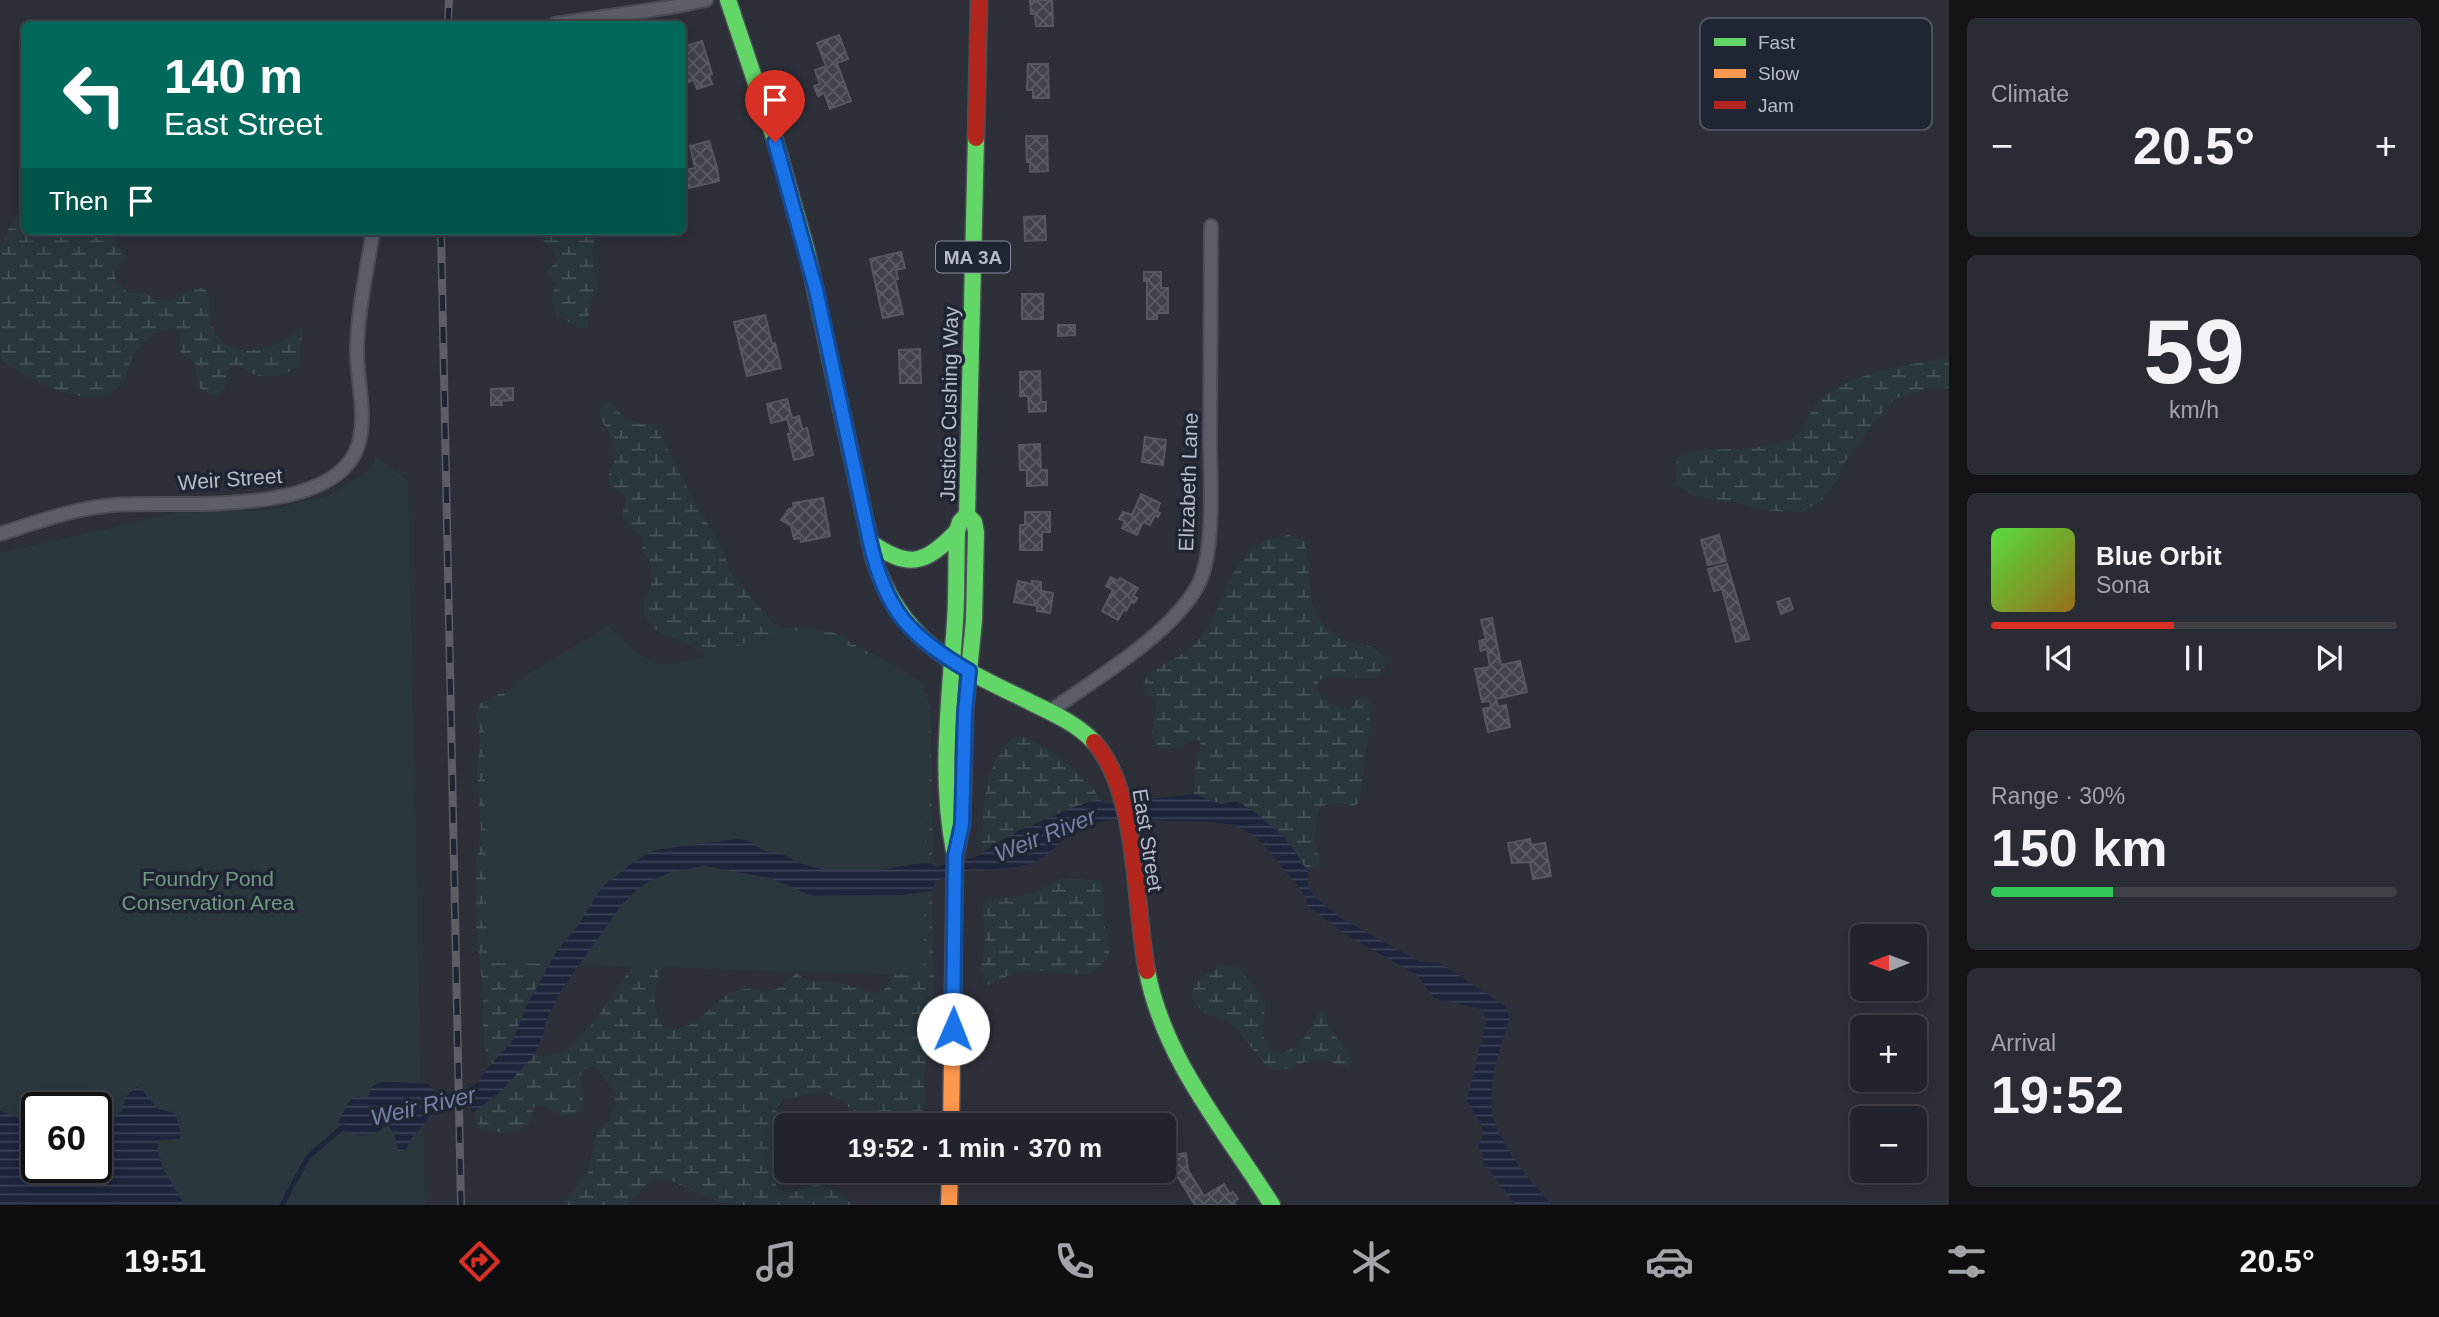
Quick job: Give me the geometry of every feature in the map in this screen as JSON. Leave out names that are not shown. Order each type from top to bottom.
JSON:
[{"type":"main road","name":"East Street","points":[[728,0],[802,231],[881,584],[896,612],[925,643],[969,671],[1052,710],[1081,730],[1096,745],[1115,775],[1126,812],[1142,946],[1158,1014],[1185,1071],[1272,1205]]},
{"type":"main road","name":"Justice Cushing Way","points":[[955,856],[947,823],[946,712],[955,622],[957,531],[960,522],[967,515],[979,0]]},
{"type":"main road","name":"Justice Cushing Way","points":[[951,1113],[955,856],[962,824],[965,712],[974,621],[976,532],[974,522],[967,515]]},
{"type":"main road","points":[[870,542],[895,559],[920,562],[935,554],[957,531]]},
{"type":"main road","points":[[949,1205],[950,1183]]},
{"type":"street","points":[[576,21],[706,0]]},
{"type":"street","name":"Elizabeth Lane","points":[[1052,710],[1161,628],[1197,587],[1204,571],[1209,519],[1210,226]]},
{"type":"street","name":"Weir Street","points":[[0,534],[70,513],[112,505],[233,502],[273,498],[301,492],[336,475],[351,459],[360,438],[358,326],[372,235]]},
{"type":"green space","points":[[20,211],[21,235],[112,235],[124,254],[122,261],[114,269],[115,277],[128,293],[145,293],[166,300],[192,289],[204,288],[208,296],[212,325],[225,344],[234,348],[254,350],[275,345],[303,328],[298,366],[287,373],[268,377],[233,366],[227,372],[222,391],[215,395],[210,394],[198,386],[194,361],[187,359],[180,351],[181,331],[166,329],[144,342],[133,355],[123,383],[103,395],[88,397],[56,390],[25,375],[0,359],[0,248]]},
{"type":"green space","points":[[523,235],[597,235],[593,260],[598,288],[590,302],[588,329],[578,328],[554,312],[552,300],[555,283],[549,277],[548,271],[558,260],[550,246]]},
{"type":"green space","points":[[1949,358],[1949,388],[1927,389],[1894,399],[1842,466],[1838,478],[1822,500],[1802,512],[1769,511],[1694,496],[1675,483],[1677,457],[1694,451],[1760,447],[1784,441],[1802,429],[1818,402],[1835,389],[1882,371]]},
{"type":"green space","points":[[611,402],[626,420],[656,426],[686,486],[722,548],[731,574],[773,623],[783,628],[805,628],[835,633],[920,681],[930,706],[933,850],[929,862],[878,870],[558,949],[528,1003],[512,1042],[489,1067],[483,1035],[483,990],[476,928],[476,866],[481,830],[477,773],[480,737],[476,716],[480,704],[503,692],[523,696],[706,662],[704,652],[654,629],[645,616],[644,605],[651,585],[651,569],[649,560],[643,553],[641,537],[622,516],[627,497],[611,484],[609,479],[614,448],[599,417],[601,407]]},
{"type":"green space","name":"Foundry Pond Conservation Area","points":[[375,456],[408,481],[421,1084],[381,1081],[388,1125],[393,1131],[399,1152],[406,1150],[410,1140],[423,1126],[425,1205],[184,1205],[165,1173],[157,1146],[158,1109],[142,1090],[126,1097],[122,1111],[112,1118],[112,1092],[21,1092],[21,1119],[0,1111],[0,553],[175,513],[275,510],[330,495],[373,467]]},
{"type":"green space","points":[[1289,535],[1304,541],[1310,594],[1318,617],[1340,638],[1371,647],[1384,656],[1385,667],[1374,678],[1328,677],[1319,680],[1318,687],[1322,697],[1350,711],[1356,700],[1366,696],[1370,699],[1370,721],[1359,803],[1353,806],[1332,803],[1320,808],[1314,831],[1320,864],[1317,867],[1305,867],[1284,837],[1236,802],[1221,804],[1194,794],[1196,756],[1201,748],[1200,740],[1174,748],[1156,746],[1152,733],[1155,700],[1149,697],[1143,688],[1154,670],[1187,651],[1200,639],[1229,580],[1248,553],[1266,541]]},
{"type":"green space","points":[[608,626],[641,655],[654,662],[667,664],[684,662],[779,634],[807,632],[840,642],[922,681],[927,703],[923,975],[487,962],[484,723],[513,684]]},
{"type":"green space","points":[[1013,737],[1032,740],[1054,754],[1088,783],[1099,799],[1039,822],[982,850],[986,790],[995,762]]},
{"type":"green space","points":[[1060,879],[1100,880],[1103,885],[1104,920],[1110,950],[1105,960],[1089,974],[1021,971],[985,985],[981,968],[985,941],[983,905],[991,900],[1030,894]]},
{"type":"green space","points":[[932,891],[934,990],[923,1110],[921,1113],[855,1113],[841,1100],[823,1092],[783,1099],[776,1109],[777,1113],[774,1113],[774,1183],[780,1191],[791,1193],[820,1183],[856,1205],[732,1205],[703,1196],[670,1180],[652,1178],[627,1205],[562,1205],[588,1173],[596,1135],[611,1118],[615,1107],[615,1091],[595,1067],[589,1066],[580,1075],[584,1105],[579,1114],[562,1115],[541,1105],[533,1108],[530,1122],[518,1130],[499,1132],[479,1127],[474,1112],[501,1091],[534,1055],[561,1053],[580,1038],[636,961],[701,951],[661,969],[655,999],[657,1014],[664,1029],[686,1027],[733,992],[743,989],[776,989],[796,973],[807,981],[842,983],[871,993],[883,991],[902,957],[913,893]]},
{"type":"green space","points":[[1221,966],[1238,967],[1265,1001],[1263,1037],[1273,1051],[1280,1054],[1295,1046],[1304,1038],[1319,1012],[1325,1012],[1329,1028],[1353,1062],[1349,1066],[1318,1059],[1282,1070],[1268,1067],[1233,1025],[1204,1012],[1194,1000],[1193,990],[1197,982]]},
{"type":"water","points":[[1194,794],[1221,804],[1236,801],[1253,811],[1284,837],[1305,867],[1308,885],[1314,896],[1342,919],[1419,961],[1440,963],[1505,1006],[1510,1019],[1492,1082],[1494,1120],[1511,1154],[1552,1205],[1516,1205],[1483,1163],[1483,1155],[1478,1147],[1482,1126],[1467,1099],[1487,1019],[1481,1009],[1434,998],[1417,975],[1346,935],[1307,905],[1300,889],[1256,838],[1240,828],[1212,822],[1138,819],[1102,822],[1079,829],[1032,863],[978,871],[975,868],[936,881],[932,891],[902,895],[812,896],[770,878],[704,866],[671,872],[640,887],[623,903],[561,990],[546,1020],[534,1055],[501,1091],[474,1112],[464,1104],[440,1105],[410,1140],[406,1150],[399,1152],[393,1131],[388,1125],[364,1135],[352,1134],[339,1128],[338,1122],[350,1100],[358,1096],[367,1098],[373,1086],[381,1081],[428,1084],[438,1094],[464,1093],[478,1082],[512,1042],[528,1003],[558,949],[576,928],[603,886],[632,863],[655,850],[737,839],[824,870],[878,870],[929,862],[935,867],[975,857],[1016,832],[1099,799],[1106,804]]},
{"type":"water","points":[[136,1087],[142,1090],[158,1109],[175,1113],[180,1139],[159,1140],[158,1149],[166,1174],[184,1205],[0,1205],[0,1111],[21,1119],[21,1183],[112,1183],[112,1118],[122,1111],[126,1097]]},
{"type":"building","points":[[1030,0],[1052,0],[1053,26],[1036,26],[1035,14],[1031,14]]},
{"type":"building","points":[[839,35],[848,59],[837,63],[851,101],[830,109],[824,93],[818,96],[814,86],[820,84],[815,70],[826,66],[817,43]]},
{"type":"building","points":[[702,41],[712,74],[709,75],[712,84],[697,89],[694,80],[689,82],[686,74],[686,46]]},
{"type":"building","points":[[1028,64],[1048,64],[1049,98],[1033,98],[1033,90],[1027,90]]},
{"type":"building","points":[[1026,136],[1047,136],[1048,171],[1030,172]]},
{"type":"building","points":[[709,141],[719,181],[689,188],[686,170],[695,168],[690,146]]},
{"type":"building","points":[[1045,216],[1046,240],[1025,241],[1024,217]]},
{"type":"building","points":[[901,252],[905,268],[896,270],[898,279],[895,279],[903,314],[883,318],[870,259]]},
{"type":"building","points":[[1144,272],[1161,272],[1161,288],[1168,288],[1168,313],[1157,313],[1157,319],[1147,319],[1147,281],[1144,281]]},
{"type":"building","points":[[1022,294],[1043,294],[1043,319],[1022,319]]},
{"type":"building","points":[[765,315],[781,368],[747,376],[734,322]]},
{"type":"building","points":[[1058,325],[1075,325],[1075,335],[1058,336]]},
{"type":"building","points":[[920,349],[921,383],[900,383],[899,350]]},
{"type":"building","points":[[1040,371],[1041,402],[1046,402],[1046,411],[1029,412],[1028,396],[1020,396],[1020,372]]},
{"type":"building","points":[[513,388],[513,400],[501,401],[502,405],[491,405],[491,389]]},
{"type":"building","points":[[787,399],[792,418],[799,416],[802,429],[807,428],[813,455],[794,460],[787,419],[771,423],[767,404]]},
{"type":"building","points":[[1145,437],[1166,440],[1163,465],[1142,462]]},
{"type":"building","points":[[1040,444],[1041,470],[1047,470],[1047,485],[1027,486],[1027,470],[1020,470],[1019,445]]},
{"type":"building","points":[[1141,494],[1160,503],[1157,511],[1160,513],[1158,517],[1155,515],[1150,525],[1143,522],[1137,535],[1122,528],[1125,521],[1119,519],[1123,512],[1132,515]]},
{"type":"building","points":[[823,498],[830,536],[801,542],[800,538],[794,539],[791,526],[781,520],[789,509],[794,508],[793,503]]},
{"type":"building","points":[[1025,512],[1050,512],[1050,532],[1042,532],[1042,550],[1020,550],[1020,525],[1025,525]]},
{"type":"building","points":[[1719,535],[1726,561],[1708,565],[1701,540]]},
{"type":"building","points":[[1727,564],[1749,639],[1736,642],[1722,589],[1714,591],[1708,569]]},
{"type":"building","points":[[1111,577],[1118,581],[1120,578],[1138,588],[1133,596],[1137,598],[1134,603],[1131,602],[1126,611],[1124,609],[1118,620],[1102,611],[1113,590],[1106,586]]},
{"type":"building","points":[[1018,581],[1032,584],[1032,581],[1041,582],[1041,591],[1053,593],[1050,613],[1037,611],[1037,606],[1014,602]]},
{"type":"building","points":[[1789,598],[1793,609],[1781,614],[1777,602]]},
{"type":"building","points":[[1492,618],[1501,665],[1520,661],[1527,692],[1496,699],[1498,707],[1506,705],[1510,727],[1488,732],[1483,709],[1491,707],[1490,701],[1482,702],[1475,669],[1490,667],[1487,649],[1481,651],[1479,641],[1486,639],[1481,620]]},
{"type":"building","points":[[1530,839],[1531,845],[1545,843],[1551,876],[1533,879],[1530,862],[1512,863],[1508,843]]},
{"type":"building","points":[[1186,1153],[1188,1170],[1204,1196],[1224,1184],[1230,1194],[1233,1192],[1238,1199],[1234,1201],[1236,1205],[1195,1205],[1176,1174],[1176,1155]]},
{"type":"waterway","name":"Weir River","points":[[282,1205],[308,1157],[343,1127]]},
{"type":"railway","points":[[448,21],[449,0]]},
{"type":"railway","points":[[441,235],[461,1205]]},
{"type":"traffic: fast","points":[[728,0],[776,143],[807,252],[874,560],[886,588],[900,612],[933,648],[975,675],[1062,718],[1094,742]]},
{"type":"traffic: fast","points":[[955,857],[962,824],[965,712],[974,620],[976,532],[974,522],[967,515],[976,138]]},
{"type":"traffic: fast","points":[[954,851],[947,794],[947,736],[956,611],[957,531],[960,522],[967,515]]},
{"type":"traffic: fast","points":[[870,542],[896,556],[916,559],[935,551],[957,531]]},
{"type":"traffic: fast","points":[[1147,971],[1155,1004],[1182,1064],[1198,1093],[1272,1205]]},
{"type":"traffic: slow","points":[[951,1113],[955,857]]},
{"type":"traffic: slow","points":[[949,1205],[950,1183]]},
{"type":"traffic: jam","points":[[976,138],[979,0]]},
{"type":"traffic: jam","points":[[1094,742],[1109,763],[1127,819],[1147,971]]},
{"type":"route","points":[[775,142],[802,231],[881,584],[896,612],[911,630],[933,649],[969,671],[965,712],[962,824],[955,856],[953,1029]]}]
